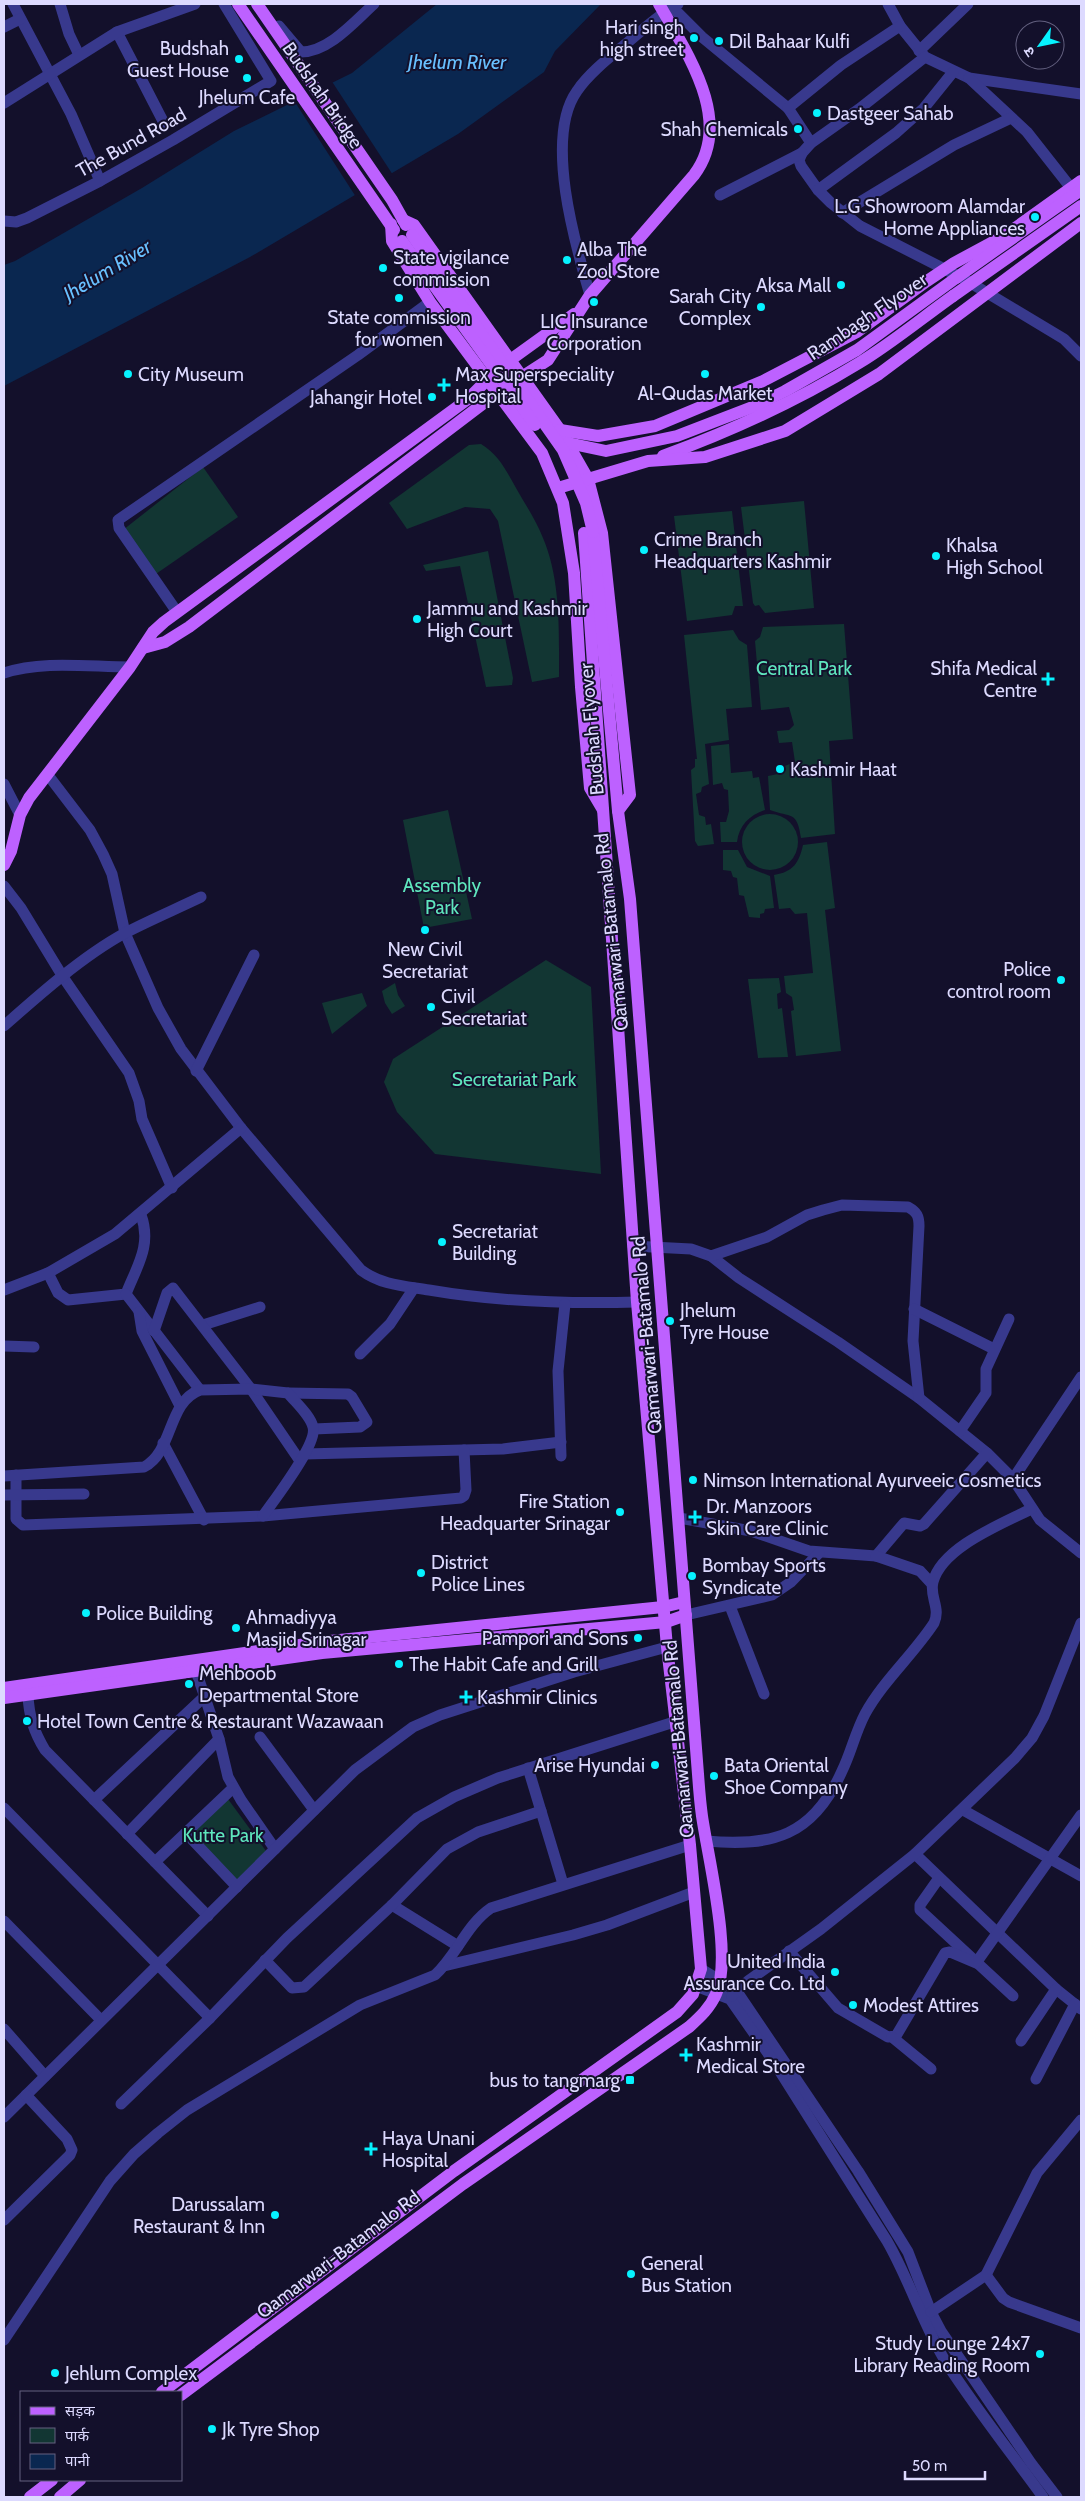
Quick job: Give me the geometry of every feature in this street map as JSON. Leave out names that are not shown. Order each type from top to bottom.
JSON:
[{"type":"main road","name":"Budshah Bridge","points":[[238,4],[378,208],[397,222]]},
{"type":"main road","name":"Budshah Bridge","points":[[256,4],[392,200],[397,222]]},
{"type":"main road","points":[[143,648],[164,642],[189,627],[497,393],[548,360],[579,309],[694,175],[705,155],[710,134],[703,89],[668,7]]},
{"type":"main road","points":[[655,426],[754,384],[822,352],[857,332],[946,268],[1004,236],[1078,186]]},
{"type":"main road","name":"Rambagh Flyover","points":[[568,444],[606,451],[677,436],[729,417],[785,391],[857,350],[1078,186]]},
{"type":"main road","name":"Rambagh Flyover","points":[[648,461],[715,437],[809,391],[861,361],[1081,206]]},
{"type":"main road","points":[[604,812],[590,788],[574,573],[563,502],[542,453],[430,302],[392,241],[397,222],[414,225],[512,360],[560,430],[588,479],[602,533],[630,795],[618,811]]},
{"type":"main road","name":"Budshah Flyover","points":[[397,222],[557,455],[570,483],[584,533],[604,812]]},
{"type":"main road","points":[[558,488],[648,461],[705,457],[785,431],[879,374],[1081,224]]},
{"type":"main road","name":"Budshah Flyover","points":[[407,238],[563,450],[586,503],[593,532],[618,811]]},
{"type":"main road","points":[[4,865],[11,851],[20,815],[29,798],[130,667],[153,632],[177,612],[468,399],[487,380],[579,309]]},
{"type":"main road","points":[[560,430],[598,436],[655,426],[729,417]]},
{"type":"main road","name":"Qamarwari-Batamalo Rd","points":[[182,2394],[463,2184],[689,2027],[708,2009],[717,1994],[720,1980],[722,1940],[701,1815],[630,899],[618,811]]},
{"type":"main road","name":"Qamarwari-Batamalo Rd","points":[[163,2391],[454,2171],[677,2012],[693,1994],[702,1969],[690,1845],[674,1722],[637,1302],[608,900],[604,812]]},
{"type":"main road","points":[[4,1688],[320,1642],[663,1607],[684,1602]]},
{"type":"main road","points":[[4,1698],[322,1653],[666,1622],[686,1615]]},
{"type":"main road","points":[[30,2497],[51,2481]]},
{"type":"main road","points":[[60,2497],[79,2481]]},
{"type":"street","points":[[13,4],[72,114],[100,182]]},
{"type":"street","points":[[60,4],[69,34],[79,55]]},
{"type":"street","points":[[4,103],[50,76],[79,55],[117,32],[195,4]]},
{"type":"street","name":"The Bund Road","points":[[4,221],[16,222],[28,218],[100,182],[271,81],[224,4]]},
{"type":"street","points":[[264,4],[301,52],[310,52],[340,34],[374,4]]},
{"type":"street","points":[[888,4],[900,26],[922,54],[954,72],[969,78],[1081,94]]},
{"type":"street","points":[[968,4],[922,54],[859,109],[811,143],[802,153],[799,160],[801,166],[818,190],[842,213],[860,226],[946,268],[1064,339],[1081,356]]},
{"type":"street","points":[[590,295],[579,258],[566,192],[562,145],[563,124],[577,90],[609,58],[668,7],[788,108],[811,143]]},
{"type":"street","points":[[4,27],[20,19]]},
{"type":"street","points":[[788,108],[841,65],[900,26]]},
{"type":"street","points":[[117,32],[165,125]]},
{"type":"street","points":[[818,190],[896,133],[924,108],[954,72]]},
{"type":"street","points":[[969,78],[1027,132],[1078,186]]},
{"type":"street","points":[[842,213],[954,145],[1011,118]]},
{"type":"street","points":[[720,195],[802,153]]},
{"type":"street","points":[[177,612],[119,528],[118,520],[358,355],[430,302]]},
{"type":"street","points":[[4,672],[55,666],[130,667]]},
{"type":"street","points":[[48,774],[90,830],[103,854],[112,874],[125,933],[168,1028],[196,1071],[241,1128],[360,1270],[382,1283],[470,1297],[565,1304],[637,1302]]},
{"type":"street","points":[[4,784],[20,815]]},
{"type":"street","points":[[4,886],[21,908],[63,976],[129,1073],[139,1101],[142,1119],[172,1188]]},
{"type":"street","points":[[4,1026],[63,976],[125,933],[201,897]]},
{"type":"street","points":[[196,1071],[254,955]]},
{"type":"street","points":[[4,1290],[48,1273],[86,1253],[140,1215],[241,1128]]},
{"type":"street","points":[[711,1256],[767,1237],[806,1215],[842,1205],[908,1207],[919,1217],[913,1341],[919,1398]]},
{"type":"street","points":[[126,1294],[144,1250],[146,1237],[140,1215]]},
{"type":"street","points":[[634,1246],[692,1249],[711,1256],[739,1278],[919,1398],[987,1453],[1013,1479],[1031,1509],[1051,1529],[1081,1553]]},
{"type":"street","points":[[48,1273],[58,1293],[68,1300],[126,1294]]},
{"type":"street","points":[[154,1331],[167,1293],[173,1288],[302,1457]]},
{"type":"street","points":[[360,1354],[390,1324],[414,1288]]},
{"type":"street","points":[[126,1294],[200,1390]]},
{"type":"street","points":[[561,1456],[558,1372],[565,1304]]},
{"type":"street","points":[[203,1325],[260,1307]]},
{"type":"street","points":[[914,1309],[994,1350]]},
{"type":"street","points":[[139,1312],[139,1324],[142,1331],[180,1406]]},
{"type":"street","points":[[960,1431],[986,1393],[986,1369],[1008,1319]]},
{"type":"street","points":[[4,1346],[34,1348]]},
{"type":"street","points":[[1013,1479],[1081,1377]]},
{"type":"street","points":[[4,1476],[137,1469],[149,1464],[163,1443],[180,1406],[193,1392],[200,1390],[251,1389],[288,1393],[348,1394],[352,1396],[367,1422],[363,1427],[314,1429]]},
{"type":"street","points":[[263,1516],[312,1440],[314,1429],[288,1393]]},
{"type":"street","points":[[302,1457],[503,1450],[561,1442]]},
{"type":"street","points":[[163,1443],[204,1520]]},
{"type":"street","points":[[16,1475],[16,1519],[23,1525],[204,1520],[461,1498],[466,1490],[464,1450]]},
{"type":"street","points":[[876,1556],[904,1523],[920,1526],[924,1524],[987,1453]]},
{"type":"street","points":[[4,1495],[84,1494]]},
{"type":"street","points":[[932,1584],[936,1573],[956,1550],[1031,1509]]},
{"type":"street","points":[[679,1518],[745,1530],[819,1553],[876,1556],[920,1571],[932,1584],[937,1608],[934,1623],[864,1715],[843,1770],[828,1799],[817,1813],[798,1827],[758,1843],[706,1841]]},
{"type":"street","points":[[686,1615],[772,1595],[783,1589],[819,1553]]},
{"type":"street","points":[[730,1606],[764,1694]]},
{"type":"street","points":[[696,1986],[717,1994],[733,1995],[915,1854],[963,1810],[1015,1758],[1032,1738],[1054,1694],[1081,1624]]},
{"type":"street","points":[[4,2117],[355,1770],[413,1727],[440,1715],[574,1672],[667,1647]]},
{"type":"street","points":[[196,1671],[219,1739],[225,1769],[233,1788],[275,1849]]},
{"type":"street","points":[[28,1695],[29,1716],[35,1733],[45,1750],[208,1916]]},
{"type":"street","points":[[94,1800],[204,1697]]},
{"type":"street","points":[[121,2104],[210,2018],[265,1960],[417,1818],[454,1797],[528,1768],[674,1722]]},
{"type":"street","points":[[260,1737],[314,1810]]},
{"type":"street","points":[[127,1834],[219,1739]]},
{"type":"street","points":[[528,1768],[563,1884]]},
{"type":"street","points":[[155,1862],[233,1788]]},
{"type":"street","points":[[4,1808],[210,2018]]},
{"type":"street","points":[[963,1810],[1081,1876]]},
{"type":"street","points":[[265,1960],[292,1988],[304,1987],[392,1905],[433,1862],[461,1840],[541,1811]]},
{"type":"street","points":[[976,1962],[1081,1815]]},
{"type":"street","points":[[186,1833],[237,1887]]},
{"type":"street","points":[[4,2340],[110,2181],[134,2154],[158,2132],[187,2110],[360,2004],[435,1975],[444,1966],[480,1915],[491,1908],[690,1845]]},
{"type":"street","points":[[915,1854],[1056,1990],[1078,2006],[1036,2079]]},
{"type":"street","points":[[940,1878],[920,1904],[920,1910],[1013,1996]]},
{"type":"street","points":[[444,1966],[581,1933],[694,1891]]},
{"type":"street","points":[[392,1905],[458,1946]]},
{"type":"street","points":[[4,1921],[100,2020]]},
{"type":"street","points":[[789,1951],[838,2008],[892,2037],[931,2068]]},
{"type":"street","points":[[892,2037],[900,2032],[945,1952],[950,1952],[976,1962]]},
{"type":"street","points":[[702,1969],[720,1980],[733,1995],[858,2171],[908,2252],[931,2312],[958,2357],[1057,2497]]},
{"type":"street","points":[[1021,2041],[1056,1990]]},
{"type":"street","points":[[733,1995],[887,2241],[903,2269],[921,2318],[947,2364],[1043,2497]]},
{"type":"street","points":[[4,2029],[45,2076]]},
{"type":"street","points":[[4,2220],[70,2155],[72,2150],[68,2139],[26,2095]]},
{"type":"street","points":[[931,2312],[971,2287],[986,2275],[1037,2173],[1081,2120]]},
{"type":"street","points":[[986,2275],[1003,2298],[1009,2302],[1081,2328]]},
{"type":"green space","points":[[481,444],[497,458],[505,469],[537,525],[549,554],[558,606],[559,677],[532,682],[498,521],[490,509],[465,507],[407,529],[389,503],[469,445]]},
{"type":"green space","points":[[203,467],[238,517],[153,576],[123,530]]},
{"type":"green space","name":"Central Park","points":[[804,501],[814,608],[765,613],[759,605],[755,606],[753,603],[741,507]]},
{"type":"green space","name":"Central Park","points":[[732,511],[743,606],[735,606],[732,615],[687,621],[674,516]]},
{"type":"green space","points":[[488,551],[513,678],[512,685],[486,687],[460,566],[426,571],[423,565]]},
{"type":"green space","name":"Central Park","points":[[844,624],[853,739],[829,741],[835,834],[801,838],[797,823],[792,816],[770,810],[768,776],[778,774],[777,769],[795,762],[792,742],[779,743],[777,731],[789,730],[794,725],[789,707],[761,710],[755,641],[760,637],[763,627]]},
{"type":"green space","name":"Central Park","points":[[733,630],[739,640],[747,645],[752,707],[726,709],[729,740],[705,744],[709,784],[702,787],[701,792],[696,794],[699,815],[705,817],[706,825],[711,824],[714,844],[698,846],[695,841],[691,770],[695,767],[695,759],[697,759],[684,635]]},
{"type":"green space","points":[[729,744],[731,773],[752,771],[753,778],[759,777],[765,810],[746,822],[740,831],[737,842],[721,842],[720,822],[726,822],[729,811],[728,790],[724,789],[722,783],[713,785],[711,746]]},
{"type":"green space","name":"Assembly Park","points":[[448,810],[472,919],[424,928],[403,820]]},
{"type":"green space","points":[[770,814],[781,816],[790,822],[796,831],[798,842],[796,853],[790,862],[781,868],[770,870],[759,868],[750,862],[744,853],[742,842],[744,831],[750,822],[759,816]]},
{"type":"green space","points":[[827,842],[835,908],[825,910],[841,1051],[796,1056],[791,1011],[794,1010],[792,997],[786,993],[784,976],[813,973],[807,913],[795,914],[790,908],[779,909],[774,875],[786,872],[794,866],[803,845]]},
{"type":"green space","points":[[723,850],[738,850],[747,867],[770,876],[774,908],[765,909],[764,913],[760,914],[760,918],[749,917],[744,896],[739,895],[737,878],[733,877],[731,871],[723,870]]},
{"type":"green space","name":"Secretariat Park","points":[[546,960],[591,987],[601,1174],[435,1154],[397,1112],[384,1082],[393,1059]]},
{"type":"green space","points":[[779,978],[781,992],[777,994],[778,1009],[782,1008],[788,1057],[758,1058],[748,979]]},
{"type":"green space","points":[[395,983],[398,995],[405,1006],[392,1014],[385,1003],[382,991]]},
{"type":"green space","points":[[362,993],[367,1006],[332,1034],[322,1003]]},
{"type":"green space","name":"Kutte Park","points":[[225,1795],[269,1855],[237,1887],[187,1833]]},
{"type":"water","name":"Jhelum River","points":[[437,4],[601,4],[555,51],[544,72],[458,134],[250,257],[4,386],[4,265],[15,261],[142,188],[234,131],[352,73]]},
{"type":"pier","points":[[331,80],[393,175],[356,197],[293,99]]},
{"type":"place","name":"Hari singh high street","points":[[694,38]]},
{"type":"place","name":"Dil Bahaar Kulfi","points":[[719,41]]},
{"type":"place","name":"Budshah Guest House","points":[[239,59]]},
{"type":"place","name":"Jhelum Cafe","points":[[247,78]]},
{"type":"place","name":"Dastgeer Sahab","points":[[817,113]]},
{"type":"place","name":"Shah Chemicals","points":[[798,129]]},
{"type":"place","name":"L.G Showroom Alamdar Home Appliances","points":[[1035,217]]},
{"type":"place","name":"Alba The Zool Store","points":[[567,260]]},
{"type":"place","name":"State vigilance commission","points":[[383,268]]},
{"type":"place","name":"Aksa Mall","points":[[841,285]]},
{"type":"place","name":"State commission for women","points":[[399,298]]},
{"type":"place","name":"LIC Insurance Corporation","points":[[594,302]]},
{"type":"place","name":"Sarah City Complex","points":[[761,307]]},
{"type":"place","name":"City Museum","points":[[128,374]]},
{"type":"place","name":"Al-Qudas Market","points":[[705,374]]},
{"type":"place","name":"Max Superspeciality Hospital","points":[[444,385]]},
{"type":"place","name":"Jahangir Hotel","points":[[432,397]]},
{"type":"place","name":"Crime Branch Headquarters Kashmir","points":[[644,550]]},
{"type":"place","name":"Khalsa High School","points":[[936,556]]},
{"type":"place","name":"Jammu and Kashmir High Court","points":[[417,619]]},
{"type":"place","name":"Shifa Medical Centre","points":[[1048,679]]},
{"type":"place","name":"Kashmir Haat","points":[[780,769]]},
{"type":"place","name":"New Civil Secretariat","points":[[425,930]]},
{"type":"place","name":"Police control room","points":[[1061,980]]},
{"type":"place","name":"Civil Secretariat","points":[[431,1007]]},
{"type":"place","name":"Secretariat Building","points":[[442,1242]]},
{"type":"place","name":"Jhelum Tyre House","points":[[670,1321]]},
{"type":"place","name":"Nimson International Ayurveeic Cosmetics","points":[[693,1480]]},
{"type":"place","name":"Fire Station Headquarter Srinagar","points":[[620,1512]]},
{"type":"place","name":"Dr. Manzoors Skin Care Clinic","points":[[695,1517]]},
{"type":"place","name":"District Police Lines","points":[[421,1573]]},
{"type":"place","name":"Bombay Sports Syndicate","points":[[692,1576]]},
{"type":"place","name":"Police Building","points":[[86,1613]]},
{"type":"place","name":"Ahmadiyya Masjid Srinagar","points":[[236,1628]]},
{"type":"place","name":"Pampori and Sons","points":[[638,1638]]},
{"type":"place","name":"The Habit Cafe and Grill","points":[[399,1664]]},
{"type":"place","name":"Mehboob Departmental Store","points":[[189,1684]]},
{"type":"place","name":"Kashmir Clinics","points":[[466,1697]]},
{"type":"place","name":"Hotel Town Centre & Restaurant Wazawaan","points":[[27,1721]]},
{"type":"place","name":"Arise Hyundai","points":[[655,1765]]},
{"type":"place","name":"Bata Oriental Shoe Company","points":[[714,1776]]},
{"type":"place","name":"United India Assurance Co. Ltd","points":[[835,1972]]},
{"type":"place","name":"Modest Attires","points":[[853,2005]]},
{"type":"place","name":"Kashmir Medical Store","points":[[686,2055]]},
{"type":"place","name":"bus to tangmarg","points":[[630,2080]]},
{"type":"place","name":"Haya Unani Hospital","points":[[371,2149]]},
{"type":"place","name":"Darussalam Restaurant & Inn","points":[[275,2215]]},
{"type":"place","name":"General Bus Station","points":[[631,2274]]},
{"type":"place","name":"Study Lounge 24x7 Library Reading Room","points":[[1040,2354]]},
{"type":"place","name":"Jehlum Complex","points":[[55,2373]]},
{"type":"place","name":"Jk Tyre Shop","points":[[212,2429]]}]
